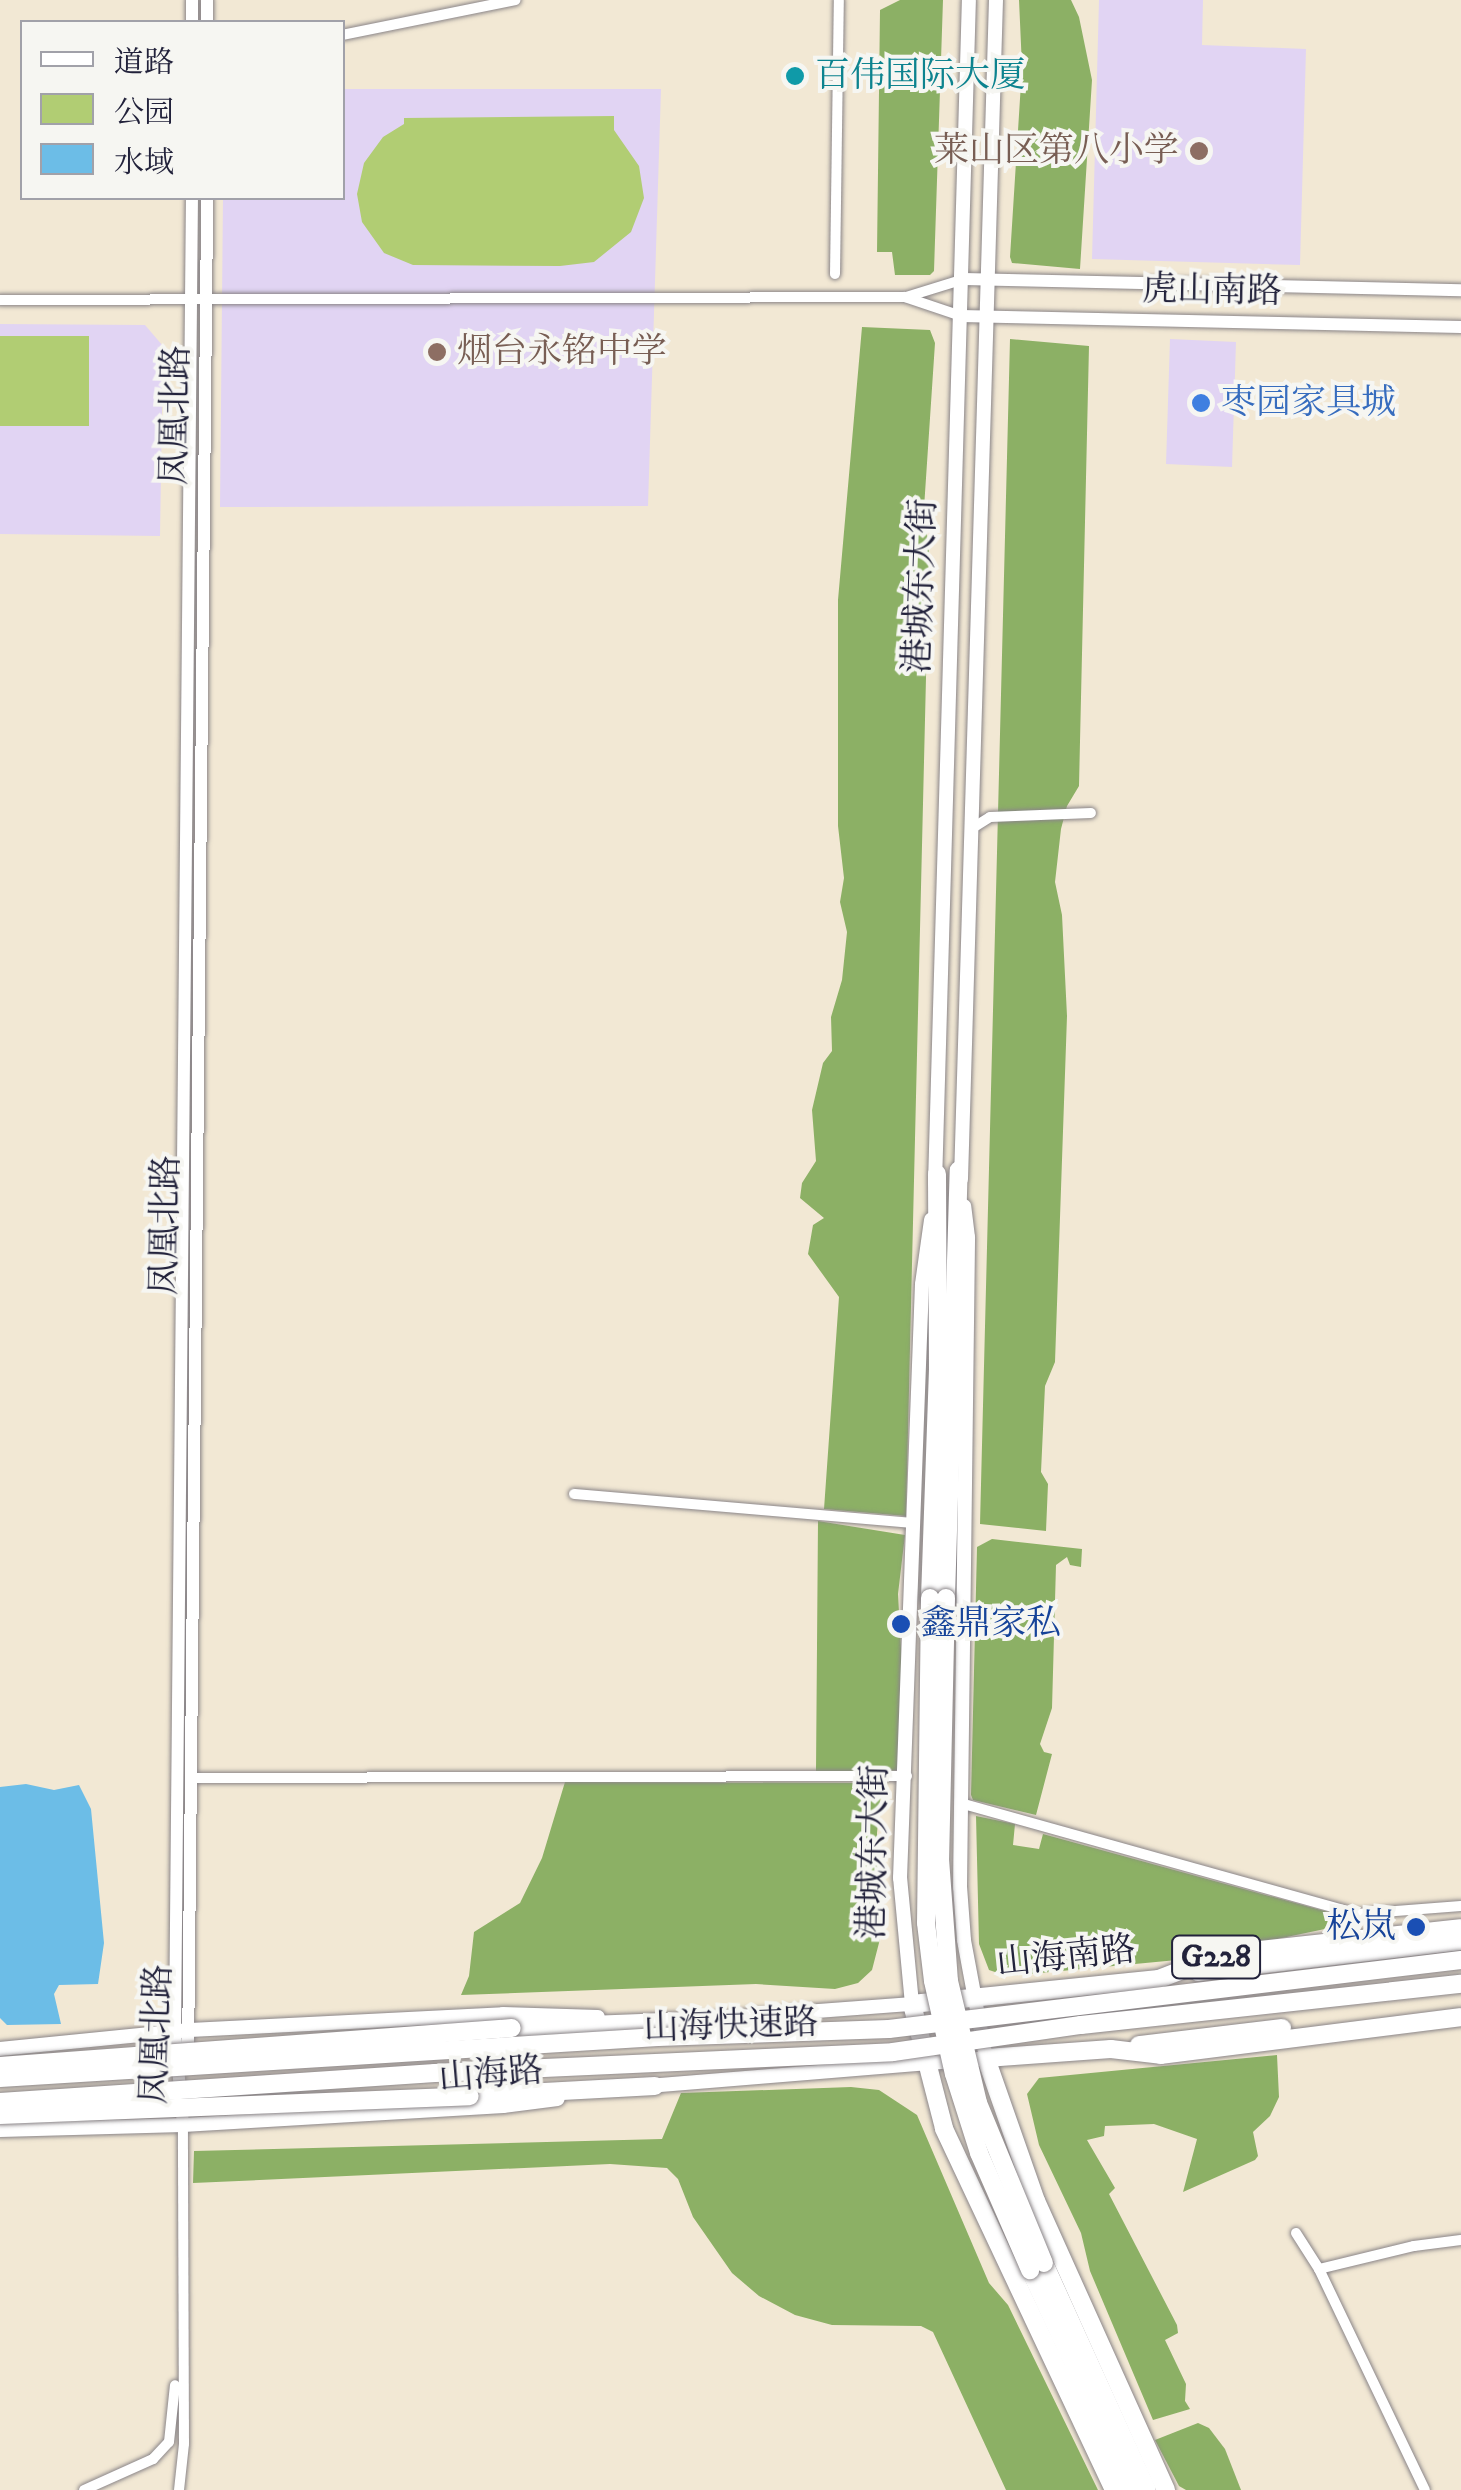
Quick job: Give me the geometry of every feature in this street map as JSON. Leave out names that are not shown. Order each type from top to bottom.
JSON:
[{"type":"highway","name":"港城东大街","points":[[959,1170],[926,1923],[933,1981],[954,2074],[979,2153],[1148,2490]]},
{"type":"highway","name":"港城东大街","points":[[937,1174],[938,1598]]},
{"type":"highway","name":"山海南路","points":[[912,2004],[1159,1979],[1222,1954],[1461,1928]]},
{"type":"highway","points":[[1159,1979],[1461,1942]]},
{"type":"highway","name":"山海快速路","points":[[0,2078],[638,2038],[889,2029],[1461,1960]]},
{"type":"highway","name":"山海快速路","points":[[0,2102],[435,2073],[893,2052],[1081,2026],[1461,1984]]},
{"type":"highway","name":"港城东大街","points":[[912,2004],[924,2065],[944,2128],[1114,2490]]},
{"type":"highway","points":[[986,2058],[1112,2049],[1461,2007]]},
{"type":"highway","points":[[1112,2049],[1160,2055],[1461,2017]]},
{"type":"highway","points":[[0,2066],[512,2028],[693,2021]]},
{"type":"highway","name":"港城东大街","points":[[986,2058],[1036,2200],[1166,2490]]},
{"type":"highway","points":[[0,2115],[655,2086]]},
{"type":"highway","name":"港城东大街","points":[[1037,2266],[1132,2490]]},
{"type":"main road","name":"港城东大街","points":[[912,2004],[900,1878],[907,1776],[922,1284],[937,1174],[969,0]]},
{"type":"main road","name":"港城东大街","points":[[986,2058],[974,2000],[960,1887],[968,1237],[959,1170],[996,0]]},
{"type":"main road","name":"山海路","points":[[0,2049],[182,2030],[502,2014],[693,2021],[912,2004]]},
{"type":"main road","name":"山海路","points":[[0,2130],[183,2125],[503,2106],[655,2086],[986,2058]]},
{"type":"street","points":[[345,34],[515,0]]},
{"type":"street","points":[[835,274],[839,0]]},
{"type":"street","name":"凤凰北路","points":[[182,2030],[192,1778],[200,300],[192,200]]},
{"type":"street","name":"凤凰北路","points":[[183,2125],[200,300],[207,200]]},
{"type":"street","points":[[0,300],[906,297],[964,279]]},
{"type":"street","name":"虎山南路","points":[[964,279],[1461,290]]},
{"type":"street","points":[[906,297],[961,316]]},
{"type":"street","name":"虎山南路","points":[[961,316],[1461,328]]},
{"type":"street","points":[[971,828],[990,817],[1091,813]]},
{"type":"street","points":[[574,1494],[914,1523]]},
{"type":"street","points":[[192,1778],[907,1776]]},
{"type":"street","points":[[960,1803],[1358,1914],[1461,1906]]},
{"type":"street","points":[[179,2490],[184,2444],[183,2125]]},
{"type":"street","points":[[1296,2232],[1319,2270],[1424,2490]]},
{"type":"street","points":[[1319,2270],[1414,2246],[1461,2240]]},
{"type":"street","points":[[84,2490],[154,2458],[169,2442],[182,2305]]},
{"type":"shaded area","name":"莱山区第八小学","points":[[1099,0],[1203,0],[1202,45],[1306,49],[1300,265],[1092,259]]},
{"type":"shaded area","name":"烟台永铭中学","points":[[345,89],[661,89],[648,506],[220,507],[223,200],[345,200]]},
{"type":"shaded area","points":[[0,324],[145,325],[163,346],[160,536],[0,534]]},
{"type":"shaded area","name":"枣园家具城","points":[[1170,339],[1236,342],[1232,467],[1166,464]]},
{"type":"green space","points":[[900,0],[943,0],[934,271],[930,275],[895,275],[892,252],[877,252],[880,10]]},
{"type":"green space","points":[[1019,0],[1071,0],[1079,17],[1092,80],[1080,269],[1012,263],[1010,257],[1022,67]]},
{"type":"green space","points":[[614,116],[614,130],[639,166],[644,198],[631,232],[594,262],[560,266],[413,265],[384,253],[362,222],[357,194],[364,163],[383,137],[404,124],[404,118]]},
{"type":"green space","points":[[862,327],[930,330],[935,343],[924,508],[929,552],[906,1516],[824,1509],[839,1297],[808,1254],[813,1225],[824,1218],[800,1198],[802,1183],[816,1161],[812,1110],[823,1063],[832,1051],[831,1017],[842,980],[847,932],[840,902],[844,878],[838,826],[838,600]]},
{"type":"green space","points":[[0,336],[89,336],[89,426],[0,426]]},
{"type":"green space","points":[[1010,339],[1089,346],[1079,786],[1067,806],[1061,829],[1055,882],[1062,915],[1067,1016],[1055,1362],[1045,1386],[1041,1472],[1048,1484],[1046,1531],[980,1524]]},
{"type":"green space","points":[[818,1521],[905,1535],[898,1594],[902,1667],[898,1770],[840,1775],[816,1771]]},
{"type":"green space","points":[[992,1539],[1082,1549],[1081,1567],[1070,1565],[1067,1557],[1056,1565],[1052,1708],[1040,1744],[1044,1752],[1052,1754],[1036,1815],[973,1800],[971,1795],[977,1547]]},
{"type":"green space","points":[[565,1782],[882,1783],[877,1833],[880,1939],[872,1970],[858,1983],[835,1989],[756,1984],[461,1995],[469,1976],[474,1932],[520,1903],[542,1858]]},
{"type":"green space","points":[[976,1816],[1015,1824],[1013,1845],[1039,1849],[1043,1834],[1339,1915],[1344,1925],[1177,1960],[1007,1976],[989,1970],[979,1944]]},
{"type":"green space","points":[[1277,2055],[1279,2097],[1270,2116],[1253,2132],[1258,2156],[1255,2160],[1183,2192],[1197,2139],[1154,2124],[1105,2126],[1104,2136],[1087,2140],[1115,2188],[1109,2194],[1177,2325],[1178,2333],[1165,2340],[1186,2384],[1185,2401],[1190,2409],[1153,2420],[1090,2271],[1081,2233],[1039,2145],[1027,2094],[1039,2078]]},
{"type":"green space","points":[[851,2087],[879,2090],[917,2115],[989,2283],[1008,2305],[1098,2490],[1006,2490],[933,2332],[921,2326],[832,2325],[795,2315],[759,2296],[732,2273],[693,2217],[678,2179],[667,2168],[610,2164],[193,2183],[194,2151],[662,2139],[681,2093]]},
{"type":"green space","points":[[1198,2423],[1209,2428],[1225,2449],[1241,2490],[1186,2490],[1179,2486],[1155,2440]]},
{"type":"water","points":[[26,1784],[54,1790],[79,1785],[91,1809],[104,1943],[98,1984],[59,1985],[54,1994],[61,2024],[7,2025],[0,2018],[0,1787]]},
{"type":"place","name":"百伟国际大厦","points":[[795,76]]},
{"type":"place","name":"莱山区第八小学","points":[[1199,151]]},
{"type":"place","name":"烟台永铭中学","points":[[437,352]]},
{"type":"place","name":"枣园家具城","points":[[1201,403]]},
{"type":"place","name":"鑫鼎家私","points":[[901,1624]]},
{"type":"place","name":"松岚","points":[[1416,1927]]}]
